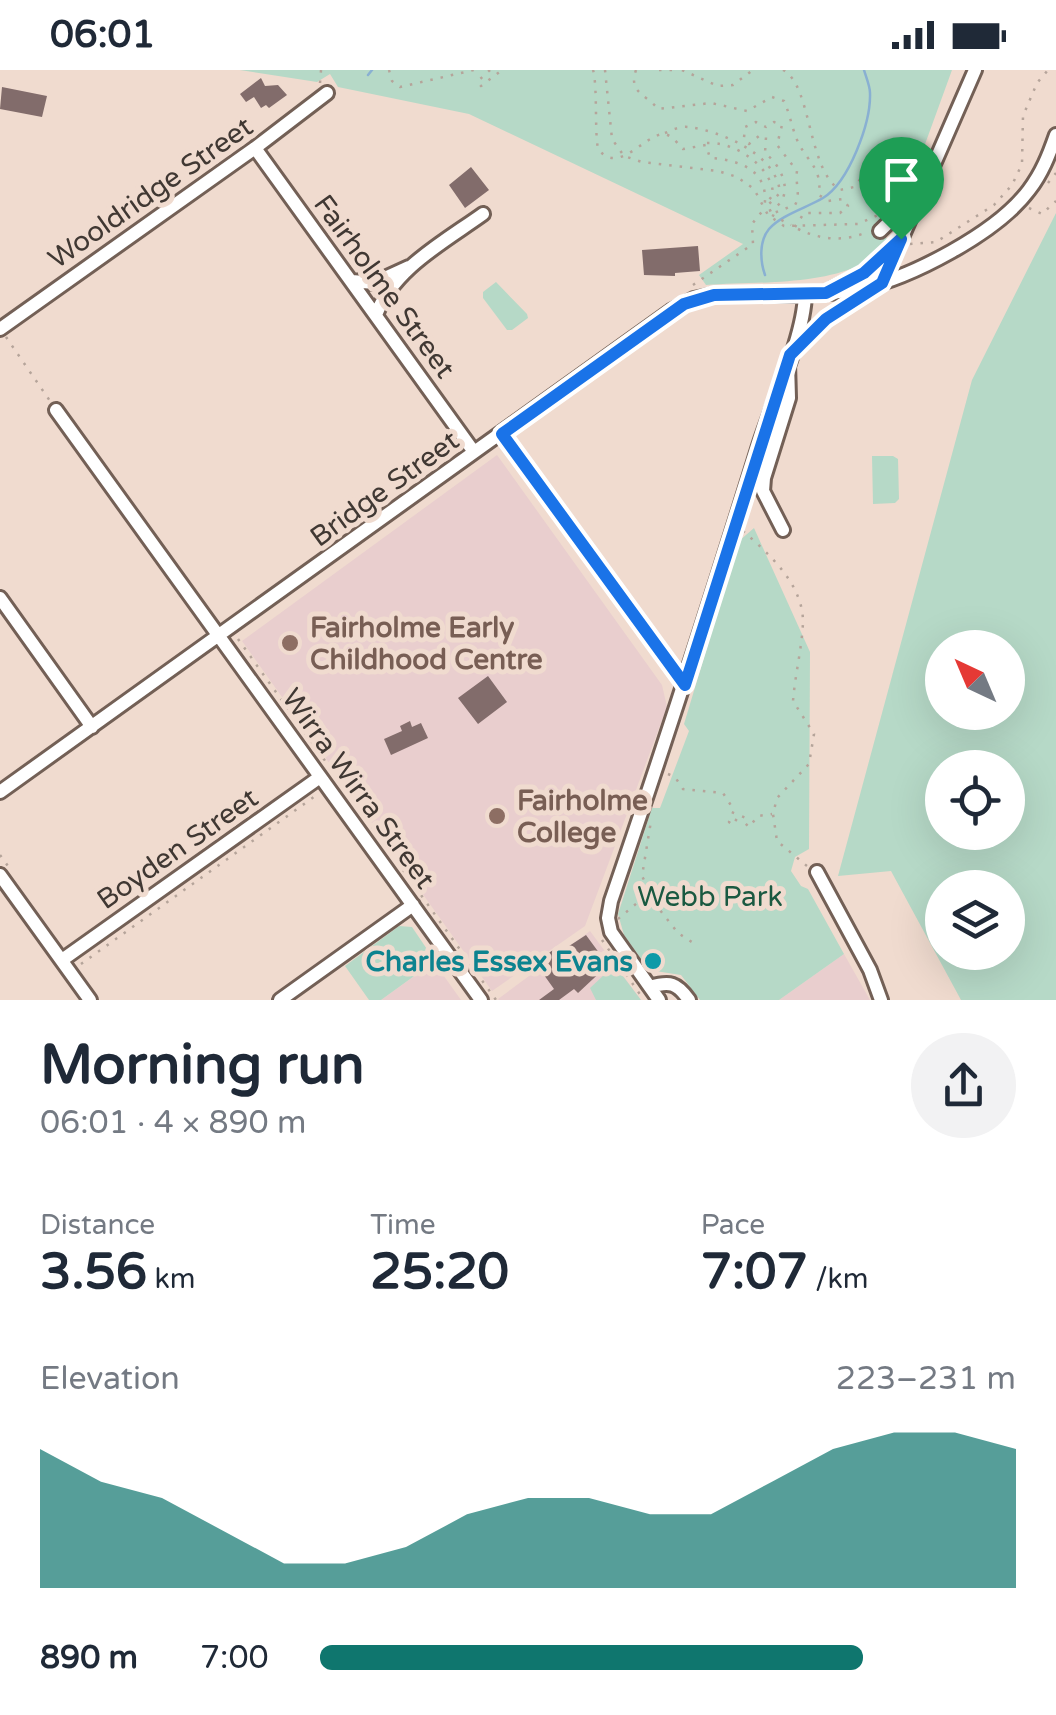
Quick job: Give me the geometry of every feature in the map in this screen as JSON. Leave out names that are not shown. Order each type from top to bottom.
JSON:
[{"type":"street","points":[[784,530],[763,491],[789,398],[789,358],[826,319],[882,283],[975,70]]},
{"type":"street","name":"Wooldridge Street","points":[[0,329],[327,93]]},
{"type":"street","name":"Bridge Street","points":[[0,792],[670,311],[694,299],[714,295],[826,293],[882,283],[924,264],[994,223],[1021,200],[1046,164],[1056,135]]},
{"type":"street","name":"Fairholme Street","points":[[255,148],[474,452]]},
{"type":"street","points":[[877,230],[911,202],[916,204]]},
{"type":"street","points":[[352,281],[374,283],[410,267],[483,214]]},
{"type":"street","points":[[901,239],[904,254],[924,264]]},
{"type":"street","points":[[826,293],[864,273],[901,239]]},
{"type":"street","points":[[376,315],[385,295],[410,267]]},
{"type":"street","points":[[659,1000],[609,926],[611,901],[804,316],[806,294]]},
{"type":"street","name":"Wirra Wirra Street","points":[[56,410],[481,1000]]},
{"type":"street","points":[[502,434],[685,685]]},
{"type":"street","points":[[0,598],[92,726]]},
{"type":"street","name":"Boyden Street","points":[[62,960],[320,776]]},
{"type":"street","points":[[816,872],[870,970],[881,1000]]},
{"type":"street","points":[[0,876],[90,1000]]},
{"type":"street","points":[[280,1000],[413,905]]},
{"type":"street","points":[[650,988],[672,983],[689,1000]]},
{"type":"path","points":[[388,70],[392,81],[400,87],[474,70]]},
{"type":"path","points":[[490,70],[478,84],[490,81],[502,70]]},
{"type":"path","points":[[594,70],[599,106],[595,142],[601,153],[609,157],[624,156],[737,177],[754,189],[776,223],[795,228],[858,224],[892,207],[886,178],[877,184],[874,194],[866,192],[879,170],[874,164],[854,186],[840,190],[833,186],[822,166],[796,81],[784,70]]},
{"type":"path","points":[[605,70],[612,140],[624,156]]},
{"type":"path","points":[[636,70],[632,81],[635,90],[658,108],[711,103],[747,111],[772,97],[784,101],[800,146],[810,156],[820,180],[819,195],[828,201],[842,199],[848,206],[840,213],[804,212],[795,228]]},
{"type":"path","points":[[659,70],[675,70]]},
{"type":"path","points":[[682,70],[718,86],[733,85],[753,70]]},
{"type":"path","points":[[901,239],[906,244],[936,242],[994,204],[1012,185],[1022,164],[1024,116],[1037,83],[1048,70]]},
{"type":"path","points":[[693,286],[753,244],[752,224],[768,212],[780,206],[784,200],[784,178],[764,150],[766,137],[759,136],[750,144],[744,138],[744,127],[756,122],[766,127],[774,122],[782,124],[777,144],[797,171],[795,184],[799,196],[795,205],[768,212]]},
{"type":"path","points":[[624,156],[660,135],[686,127],[734,141],[764,162],[777,178],[780,192],[768,212]]},
{"type":"path","points":[[660,135],[671,136],[683,149],[722,144],[744,155],[769,175],[774,195],[768,212]]},
{"type":"path","points":[[702,144],[710,148],[710,158],[744,165],[760,177],[767,191],[768,212]]},
{"type":"path","points":[[1021,200],[1039,214],[1046,213],[1056,201]]},
{"type":"path","points":[[768,212],[810,235],[836,239],[877,230]]},
{"type":"path","points":[[0,329],[56,410]]},
{"type":"path","points":[[735,524],[769,554],[796,591],[803,620],[793,701],[814,734],[809,764],[777,798],[773,814],[776,840],[816,872]]},
{"type":"path","points":[[238,640],[496,1000]]},
{"type":"path","points":[[667,774],[675,777],[683,789],[723,793],[734,810],[730,824],[736,824],[739,815],[746,818],[744,823],[749,826],[758,816],[773,814]]},
{"type":"path","points":[[80,965],[319,793]]},
{"type":"path","points":[[609,926],[643,898],[647,886],[642,876],[651,818]]},
{"type":"path","points":[[643,898],[652,900],[678,933],[698,946]]},
{"type":"shaded area","name":"Fairholme College","points":[[497,455],[662,685],[667,707],[585,926],[492,991],[242,641]]},
{"type":"shaded area","points":[[590,931],[641,1000],[498,999]]},
{"type":"shaded area","points":[[844,954],[870,1000],[779,1000]]},
{"type":"shaded area","points":[[434,962],[461,1000],[381,1000]]},
{"type":"green space","points":[[240,70],[952,70],[924,147],[917,150],[878,230],[889,241],[874,255],[858,266],[823,277],[706,285],[699,275],[743,244],[469,114],[338,87],[330,74],[317,82]]},
{"type":"green space","points":[[1056,213],[1056,1000],[961,1000],[945,970],[1025,970],[1025,870],[925,870],[925,934],[891,871],[838,876],[972,380]]},
{"type":"green space","points":[[496,282],[527,314],[528,318],[512,330],[507,330],[483,298],[483,292]]},
{"type":"green space","points":[[872,456],[898,459],[899,499],[895,503],[873,504]]},
{"type":"green space","name":"Webb Park","points":[[754,528],[810,652],[809,849],[795,857],[791,871],[801,886],[808,889],[844,954],[779,1000],[700,1000],[681,975],[649,970],[624,935],[618,914],[652,808],[660,808],[689,731],[684,724],[739,541]]},
{"type":"green space","points":[[399,926],[412,927],[435,961],[381,1000],[369,1000],[345,966]]},
{"type":"green space","points":[[613,963],[641,1000],[596,1000],[590,988],[605,974],[602,969]]},
{"type":"building","points":[[261,78],[265,86],[278,85],[287,95],[269,108],[261,108],[254,97],[246,102],[240,94]]},
{"type":"building","points":[[2,87],[47,96],[42,117],[0,109]]},
{"type":"building","points":[[471,167],[489,190],[465,208],[449,185]]},
{"type":"building","points":[[698,246],[700,271],[675,276],[644,275],[642,250]]},
{"type":"building","points":[[488,676],[507,702],[478,724],[458,698]]},
{"type":"building","points":[[410,721],[412,727],[421,723],[428,738],[391,755],[384,739],[402,731],[400,726]]},
{"type":"building","points":[[586,935],[608,965],[578,993],[574,989],[559,1000],[539,1000],[554,989],[539,968],[543,964],[540,959]]},
{"type":"waterway","points":[[368,75],[372,70]]},
{"type":"waterway","points":[[765,275],[761,251],[769,229],[823,198],[850,166],[869,105],[870,90],[864,70]]},
{"type":"place","name":"Fairholme Early Childhood Centre","points":[[290,643]]},
{"type":"place","name":"Fairholme College","points":[[497,816]]},
{"type":"place","name":"Charles Essex Evans","points":[[653,961]]},
{"type":"route","points":[[901,239],[882,283],[826,319],[790,355],[685,685],[502,434],[670,311],[694,299],[714,295],[826,293],[864,273],[901,239]]}]
